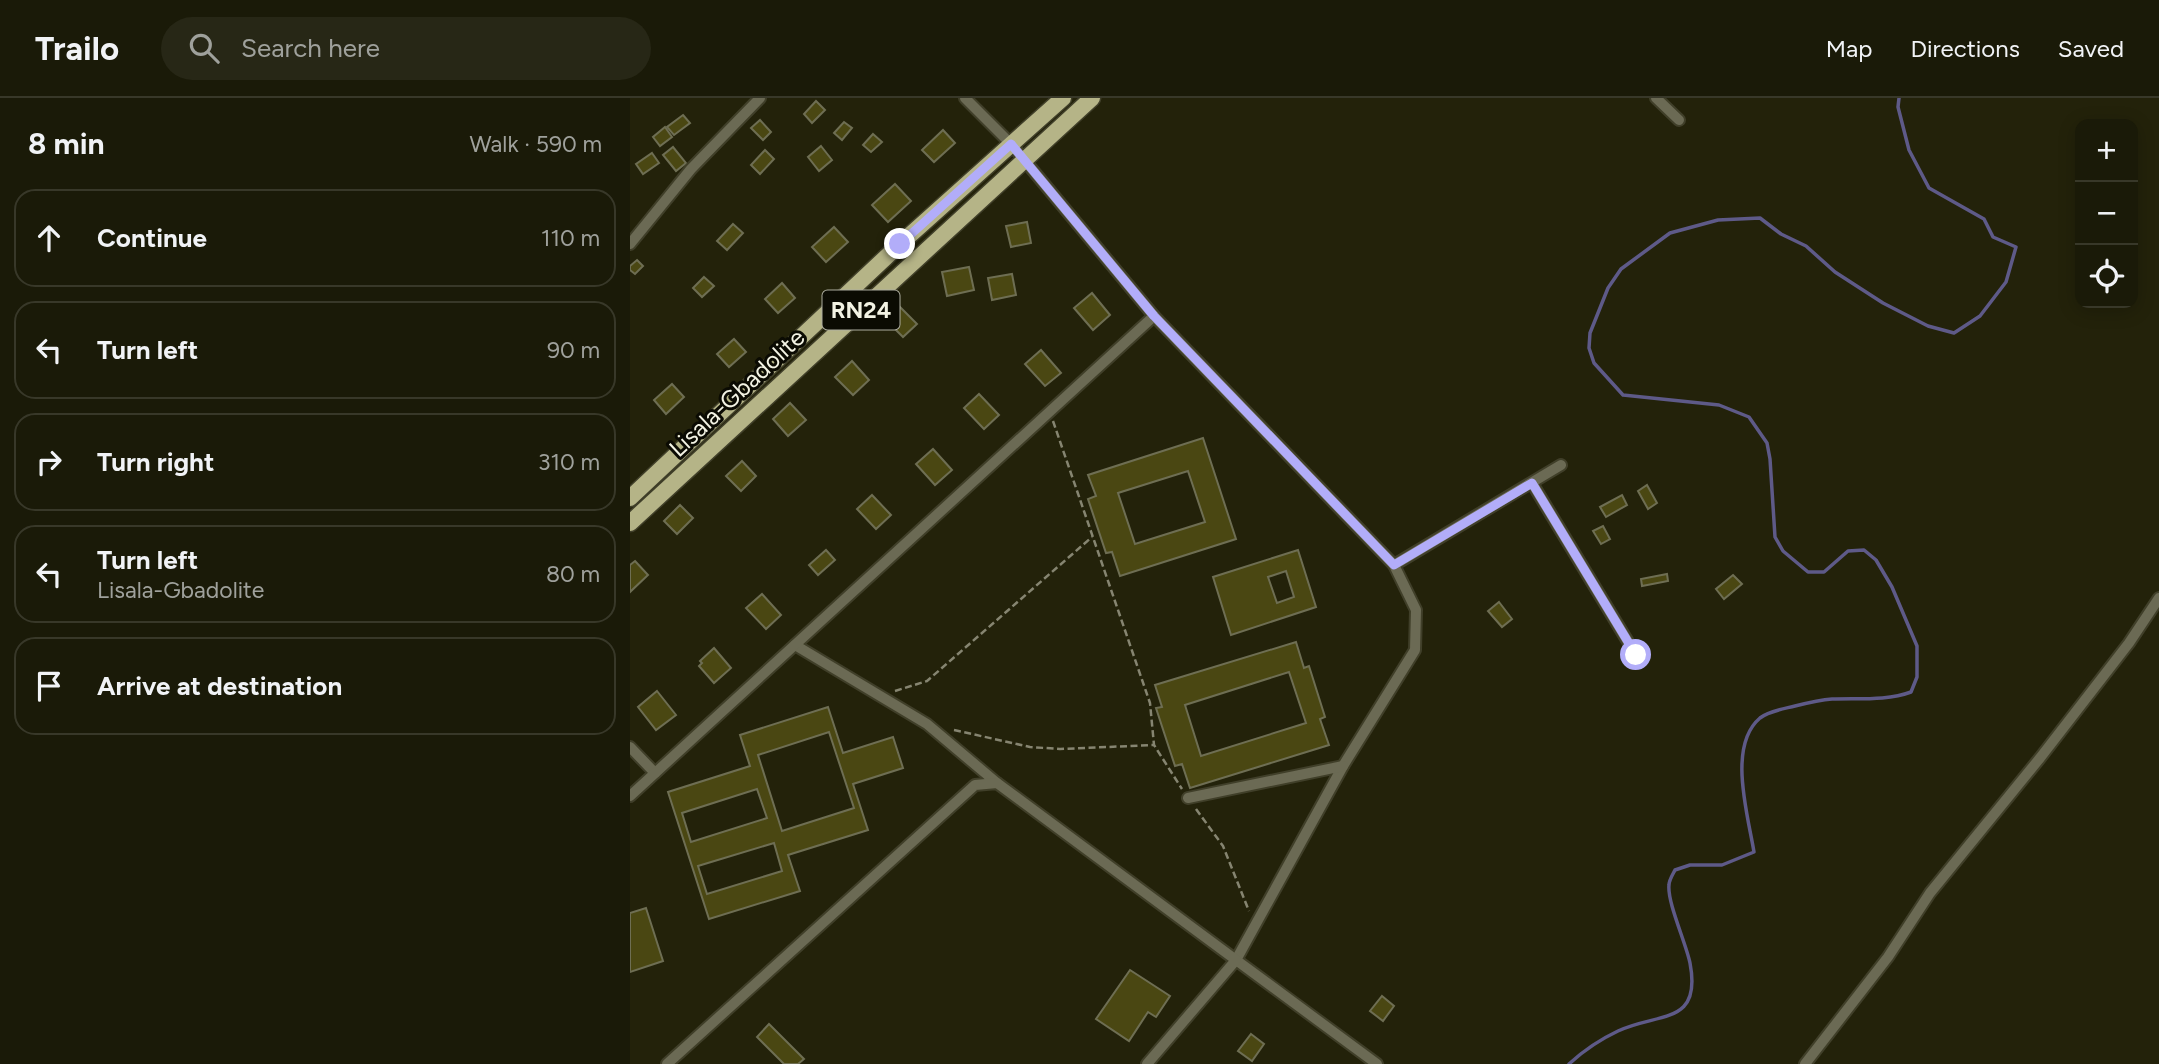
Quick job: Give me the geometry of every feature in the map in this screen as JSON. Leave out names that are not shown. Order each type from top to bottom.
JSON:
[{"type":"main road","name":"Lisala-Gbadolite","points":[[630,498],[900,244],[1063,98]]},
{"type":"main road","name":"Lisala-Gbadolite","points":[[630,523],[1092,98]]},
{"type":"street","points":[[630,244],[691,169],[760,98]]},
{"type":"street","points":[[965,98],[1011,144],[1154,316],[1394,565],[1416,610],[1415,650],[1343,766],[1236,960],[1147,1064]]},
{"type":"street","points":[[1656,98],[1679,120]]},
{"type":"street","points":[[630,796],[1154,316]]},
{"type":"street","points":[[1394,565],[1561,465]]},
{"type":"street","points":[[1532,483],[1636,655]]},
{"type":"street","points":[[1805,1064],[1888,957],[1930,893],[2121,653],[2159,598]]},
{"type":"street","points":[[796,645],[927,724],[998,783],[1377,1064]]},
{"type":"street","points":[[630,747],[655,773]]},
{"type":"street","points":[[1188,798],[1343,766]]},
{"type":"street","points":[[667,1064],[975,785],[998,783]]},
{"type":"path","points":[[1050,412],[1150,703],[1154,746],[1223,846],[1254,924]]},
{"type":"path","points":[[879,696],[927,681],[1093,536]]},
{"type":"path","points":[[952,730],[1030,747],[1060,749],[1154,746]]},
{"type":"building","points":[[816,101],[825,110],[812,123],[804,114]]},
{"type":"building","points":[[683,115],[690,123],[674,135],[667,127]]},
{"type":"building","points":[[760,120],[771,132],[763,140],[751,128]]},
{"type":"building","points":[[844,122],[852,128],[842,140],[834,133]]},
{"type":"building","points":[[665,127],[672,137],[660,146],[653,137]]},
{"type":"building","points":[[943,130],[955,143],[934,162],[922,150]]},
{"type":"building","points":[[873,134],[882,142],[871,152],[863,145]]},
{"type":"building","points":[[821,146],[832,160],[819,171],[808,157]]},
{"type":"building","points":[[673,147],[686,163],[676,171],[663,155]]},
{"type":"building","points":[[765,150],[774,159],[760,174],[751,165]]},
{"type":"building","points":[[652,153],[659,163],[643,174],[636,164]]},
{"type":"building","points":[[895,184],[911,201],[888,222],[872,205]]},
{"type":"building","points":[[1027,222],[1031,243],[1011,247],[1006,226]]},
{"type":"building","points":[[733,224],[743,233],[727,250],[717,241]]},
{"type":"building","points":[[834,227],[848,242],[826,262],[812,247]]},
{"type":"building","points":[[637,260],[643,266],[635,274],[630,270],[630,266]]},
{"type":"building","points":[[969,267],[974,290],[947,296],[942,272]]},
{"type":"building","points":[[1012,274],[1016,295],[992,300],[988,278]]},
{"type":"building","points":[[704,277],[714,286],[702,297],[693,288]]},
{"type":"building","points":[[782,283],[795,298],[778,313],[765,299]]},
{"type":"building","points":[[1092,293],[1110,315],[1093,330],[1074,308]]},
{"type":"building","points":[[900,307],[917,324],[903,337],[886,320]]},
{"type":"building","points":[[734,339],[746,352],[729,367],[717,354]]},
{"type":"building","points":[[1041,350],[1061,373],[1045,386],[1025,364]]},
{"type":"building","points":[[852,361],[869,380],[853,395],[835,377]]},
{"type":"building","points":[[672,384],[684,397],[666,414],[654,400]]},
{"type":"building","points":[[979,394],[999,415],[984,429],[964,408]]},
{"type":"building","points":[[790,403],[806,420],[788,436],[773,419]]},
{"type":"building","points":[[1203,438],[1236,539],[1120,576],[1112,552],[1106,553],[1088,499],[1096,496],[1088,475]],"holes":[[[1188,471],[1205,522],[1135,544],[1118,493]]]},
{"type":"building","points":[[933,449],[952,470],[935,485],[916,464]]},
{"type":"building","points":[[742,461],[756,476],[741,491],[726,476]]},
{"type":"building","points":[[1647,485],[1657,503],[1648,509],[1638,491]]},
{"type":"building","points":[[872,495],[891,515],[876,529],[857,509]]},
{"type":"building","points":[[1622,495],[1627,505],[1606,517],[1600,507]]},
{"type":"building","points":[[680,505],[693,518],[677,534],[664,521]]},
{"type":"building","points":[[1603,526],[1610,539],[1601,544],[1593,531]]},
{"type":"building","points":[[826,550],[835,560],[818,575],[809,565]]},
{"type":"building","points":[[1298,550],[1316,607],[1231,635],[1213,577]],"holes":[[[1286,571],[1294,597],[1277,603],[1268,577]]]},
{"type":"building","points":[[635,561],[648,575],[630,592],[630,565]]},
{"type":"building","points":[[1667,574],[1668,581],[1642,586],[1641,579]]},
{"type":"building","points":[[1733,575],[1742,584],[1724,599],[1716,589]]},
{"type":"building","points":[[762,594],[781,615],[766,629],[746,608]]},
{"type":"building","points":[[1499,602],[1512,619],[1502,627],[1488,611]]},
{"type":"building","points":[[1296,642],[1304,668],[1309,666],[1325,717],[1320,719],[1329,745],[1190,788],[1182,764],[1175,766],[1156,708],[1162,707],[1155,685]],"holes":[[[1289,672],[1306,723],[1201,756],[1185,705]]]},
{"type":"building","points":[[714,648],[731,668],[714,683],[699,666],[702,663],[700,661]]},
{"type":"building","points":[[657,691],[676,715],[656,730],[638,707]]},
{"type":"building","points":[[828,707],[843,753],[893,737],[903,768],[853,784],[868,830],[788,855],[800,891],[709,919],[668,792],[750,766],[740,735]],"holes":[[[829,732],[854,808],[782,831],[758,755]],[[757,789],[767,818],[691,842],[682,813]],[[774,843],[782,871],[707,894],[698,866]]]},
{"type":"building","points":[[646,908],[663,961],[630,972],[630,913]]},
{"type":"building","points":[[1130,970],[1170,996],[1156,1017],[1148,1012],[1129,1041],[1096,1019]]},
{"type":"building","points":[[1382,996],[1394,1006],[1383,1021],[1370,1011]]},
{"type":"building","points":[[769,1024],[804,1059],[798,1064],[784,1064],[757,1037]]},
{"type":"building","points":[[1251,1034],[1264,1044],[1252,1061],[1238,1051]]},
{"type":"waterway","points":[[1569,1064],[1618,1031],[1674,1014],[1689,998],[1692,983],[1690,963],[1671,902],[1670,881],[1675,870],[1690,865],[1722,865],[1754,852],[1742,782],[1742,763],[1750,730],[1760,718],[1776,710],[1822,700],[1902,695],[1911,692],[1917,677],[1917,646],[1892,587],[1876,560],[1864,550],[1848,551],[1824,572],[1808,572],[1783,551],[1775,537],[1767,443],[1749,417],[1719,405],[1623,395],[1594,363],[1589,348],[1590,333],[1608,288],[1621,269],[1670,233],[1718,220],[1760,218],[1781,234],[1806,246],[1835,272],[1883,303],[1928,326],[1954,333],[1980,316],[2006,282],[2016,247],[1993,237],[1984,219],[1929,188],[1909,150],[1898,107],[1899,98]]},
{"type":"route","points":[[900,244],[1011,144],[1154,316],[1394,565],[1532,483],[1636,655]]}]
